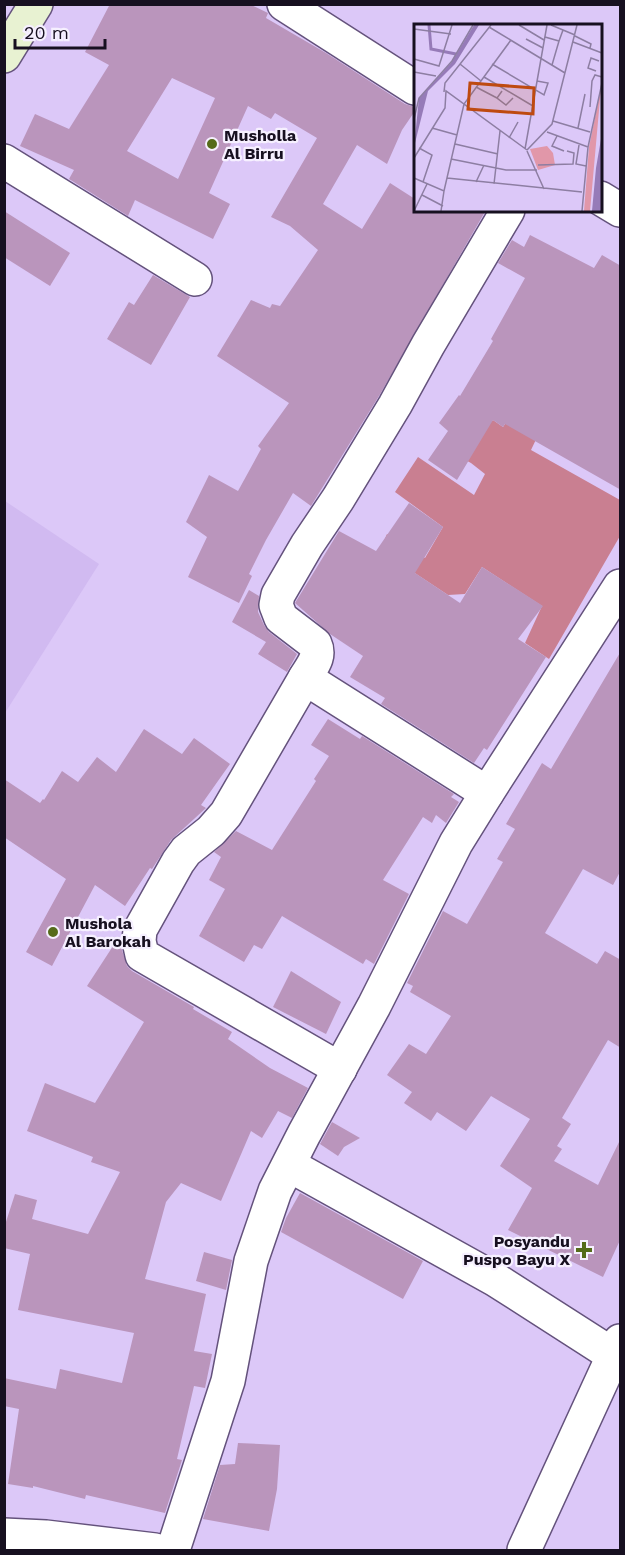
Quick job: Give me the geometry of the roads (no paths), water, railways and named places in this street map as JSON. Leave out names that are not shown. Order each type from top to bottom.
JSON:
[{"type":"main road","points":[[4,56],[36,4]]},
{"type":"street","points":[[284,4],[414,87]]},
{"type":"street","points":[[4,161],[195,279]]},
{"type":"street","points":[[601,199],[621,210]]},
{"type":"street","points":[[340,1069],[148,959],[140,949],[140,930],[186,851],[211,831],[226,814],[317,659],[317,647],[281,618],[276,605],[278,595],[395,405],[507,212]]},
{"type":"street","points":[[173,1551],[228,1381],[251,1262],[275,1191],[374,1006],[456,843],[621,586]]},
{"type":"street","points":[[305,678],[487,792]]},
{"type":"street","points":[[289,1165],[617,1348],[524,1551]]},
{"type":"street","points":[[4,1535],[46,1537],[155,1551]]},
{"type":"place","name":"Musholla Al Birru","points":[[212,144]]},
{"type":"place","name":"Mushola Al Barokah","points":[[53,932]]},
{"type":"place","name":"Posyandu Puspo Bayu X","points":[[584,1250]]}]
